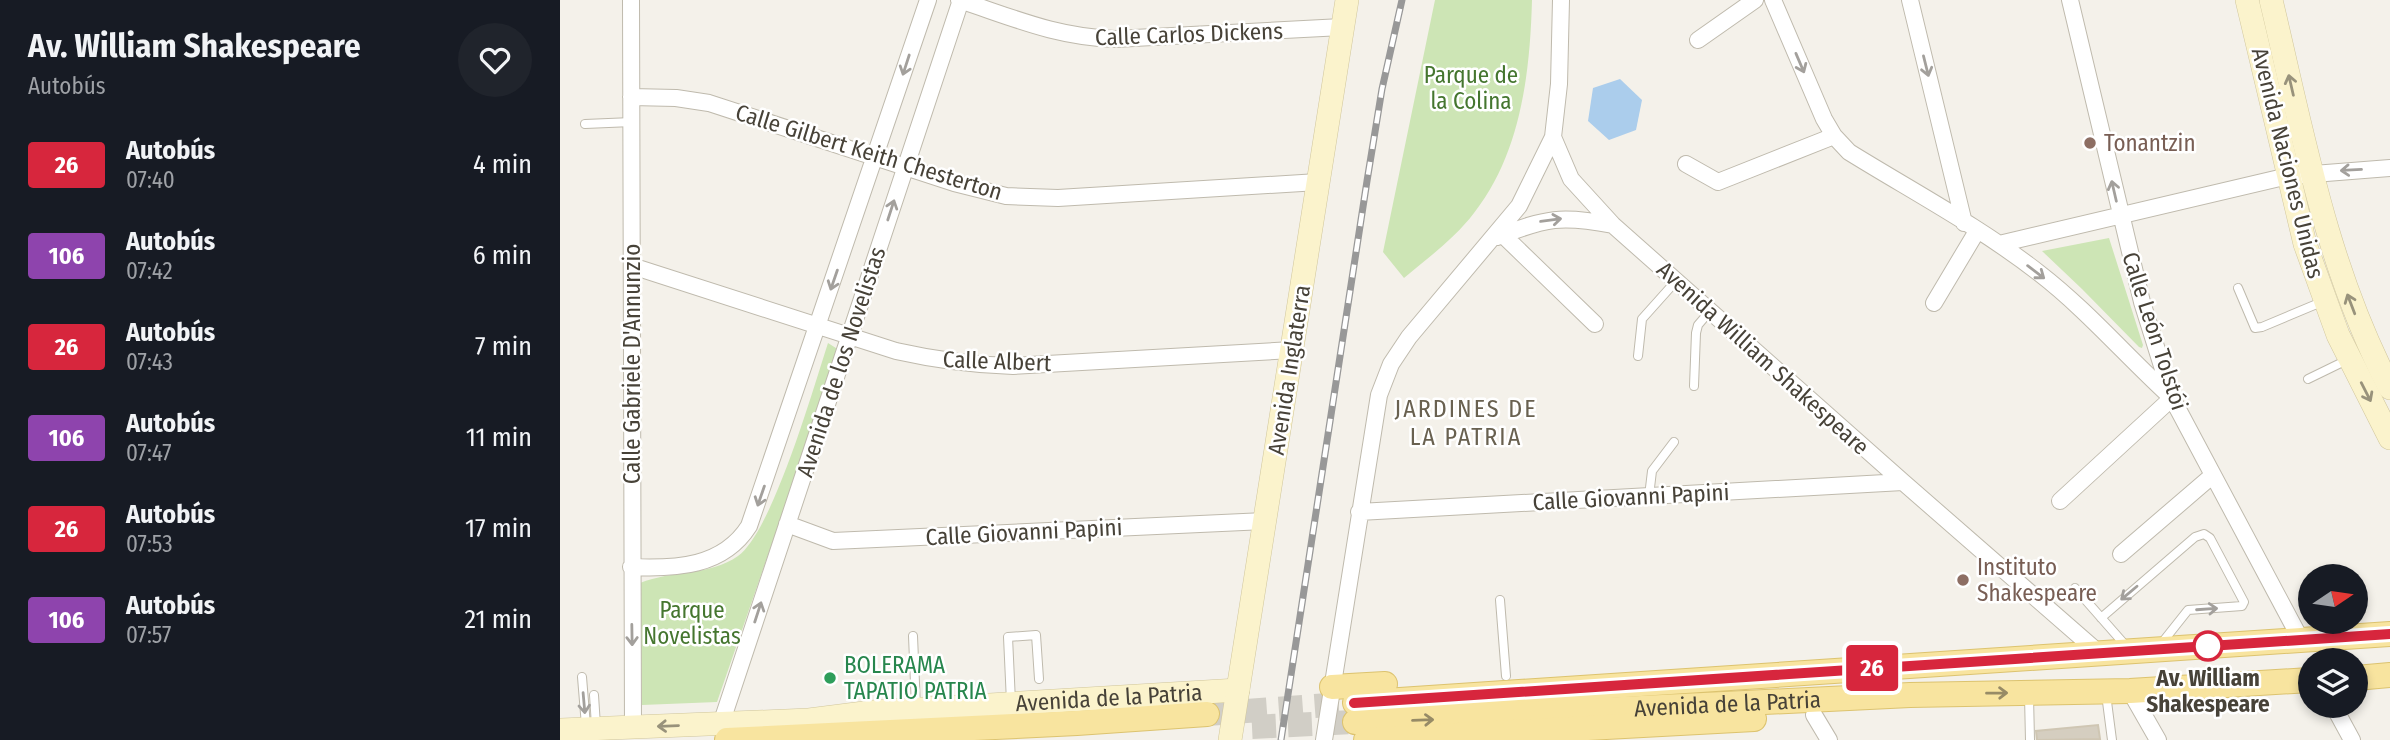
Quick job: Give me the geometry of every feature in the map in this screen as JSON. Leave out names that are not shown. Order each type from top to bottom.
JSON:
[{"type":"main road","name":"Avenida de la Patria","points":[[1359,722],[1927,664],[2390,634]]},
{"type":"main road","points":[[2118,691],[2182,672],[2290,668],[2304,662],[2306,656],[2301,640]]},
{"type":"main road","points":[[1332,687],[1818,659],[1927,664]]},
{"type":"main road","points":[[2368,677],[2390,676]]},
{"type":"main road","name":"Avenida de la Patria","points":[[1359,722],[1928,695],[2118,691],[2298,681]]},
{"type":"main road","points":[[1359,722],[1650,733],[1814,715],[1928,695]]},
{"type":"main road","points":[[809,720],[1045,714],[1110,727]]},
{"type":"main road","name":"Avenida de la Patria","points":[[1001,740],[1110,727]]},
{"type":"main road","points":[[1056,740],[1110,727]]},
{"type":"main road","name":"Avenida de la Patria","points":[[724,732],[1215,727]]},
{"type":"street","name":"Calle Gabriele D'Annunzio","points":[[631,0],[633,727]]},
{"type":"street","name":"Avenida de los Novelistas","points":[[631,567],[702,563],[730,549],[743,535],[757,508],[928,0]]},
{"type":"street","name":"Avenida de los Novelistas","points":[[724,732],[787,524],[960,0]]},
{"type":"street","name":"Calle Carlos Dickens","points":[[960,0],[1054,32],[1085,38],[1115,39],[1342,27]]},
{"type":"street","name":"Avenida Inglaterra","points":[[1215,727],[1238,690],[1347,0]]},
{"type":"street","points":[[1324,740],[1379,395],[1391,364],[1409,337],[1497,237],[1519,206],[1553,137],[1559,85],[1561,0]]},
{"type":"street","points":[[1698,40],[1755,0]]},
{"type":"street","points":[[1773,0],[1824,119],[1834,136],[1849,152],[1999,244],[2040,274],[2172,398],[2060,500]]},
{"type":"street","points":[[1910,0],[1970,227],[1934,303]]},
{"type":"street","name":"Calle León Tolstói","points":[[2070,0],[2120,217],[2142,302],[2172,398],[2301,640]]},
{"type":"street","name":"Avenida Naciones Unidas","points":[[2247,0],[2305,244],[2324,301],[2390,438]]},
{"type":"street","name":"Avenida Naciones Unidas","points":[[2271,0],[2312,172],[2342,280],[2373,356],[2390,388]]},
{"type":"street","name":"Calle Gilbert Keith Chesterton","points":[[631,97],[676,98],[709,103],[954,183],[1006,196],[1058,198],[1318,182]]},
{"type":"street","points":[[1686,164],[1718,182],[1834,136]]},
{"type":"street","name":"Avenida William Shakespeare","points":[[1553,137],[1572,179],[1613,225],[2099,653]]},
{"type":"street","points":[[1999,244],[2288,176],[2312,172],[2390,168]]},
{"type":"street","points":[[1583,219],[1595,211],[1591,198]]},
{"type":"street","points":[[1497,237],[1551,219],[1583,219],[1613,225]]},
{"type":"street","points":[[1497,237],[1595,324]]},
{"type":"street","name":"Calle Albert","points":[[632,266],[849,337],[936,360],[1013,366],[1292,349]]},
{"type":"street","points":[[2121,554],[2213,475]]},
{"type":"street","name":"Calle Giovanni Papini","points":[[1359,512],[1903,482]]},
{"type":"street","name":"Calle Giovanni Papini","points":[[787,524],[833,541],[1265,521]]},
{"type":"street","name":"Avenida de la Patria","points":[[577,728],[633,727],[724,732],[872,712],[1238,690]]},
{"type":"street","points":[[2118,691],[2158,740]]},
{"type":"street","points":[[1814,715],[1829,740]]},
{"type":"street","points":[[2340,718],[2352,740]]},
{"type":"lane","points":[[585,124],[632,122]]},
{"type":"lane","points":[[1638,356],[1639,329],[1643,319],[1676,281]]},
{"type":"lane","points":[[2238,288],[2255,328],[2324,301]]},
{"type":"lane","points":[[1694,386],[1698,325],[1710,311]]},
{"type":"lane","points":[[2308,379],[2350,359]]},
{"type":"lane","points":[[1649,496],[1652,471],[1674,442]]},
{"type":"lane","points":[[2101,618],[2195,537],[2204,534],[2210,538],[2244,603],[2242,606],[2188,610],[2157,649]]},
{"type":"lane","points":[[2075,588],[2130,650]]},
{"type":"lane","points":[[1500,600],[1506,676]]},
{"type":"lane","points":[[1012,705],[1008,637],[1036,635],[1039,679]]},
{"type":"lane","points":[[913,636],[916,709]]},
{"type":"lane","points":[[577,728],[582,677]]},
{"type":"lane","points":[[2112,740],[2118,691]]},
{"type":"lane","points":[[2029,693],[2030,740]]},
{"type":"lane","points":[[577,728],[594,695]]},
{"type":"green space","name":"Parque de la Colina","points":[[1435,0],[1532,0],[1529,56],[1520,111],[1503,165],[1490,190],[1458,231],[1404,278],[1383,252]]},
{"type":"green space","points":[[2109,238],[2143,345],[2142,348],[2042,251]]},
{"type":"green space","name":"Parque Novelistas","points":[[828,343],[839,350],[717,702],[642,705],[640,583],[715,567],[738,556],[751,541],[778,489]]},
{"type":"water","points":[[1620,79],[1642,100],[1636,130],[1609,140],[1588,121],[1593,88]]},
{"type":"building","points":[[2098,725],[2100,739],[2037,740],[2036,731]]},
{"type":"tunnel","points":[[1207,714],[1355,703]]},
{"type":"tunnel","points":[[1252,727],[1355,722]]},
{"type":"railway","points":[[1281,740],[1382,89],[1402,0]]},
{"type":"bus line","name":"26","points":[[1354,703],[2390,634]]},
{"type":"place","name":"Tonantzin","points":[[2090,143]]},
{"type":"place","name":"Instituto Shakespeare","points":[[1963,580]]},
{"type":"place","name":"Av. William Shakespeare","points":[[2208,646]]},
{"type":"place","name":"BOLERAMA TAPATIO PATRIA","points":[[830,678]]},
{"type":"district","name":"JARDINES DE LA PATRIA","points":[[1466,423]]}]
